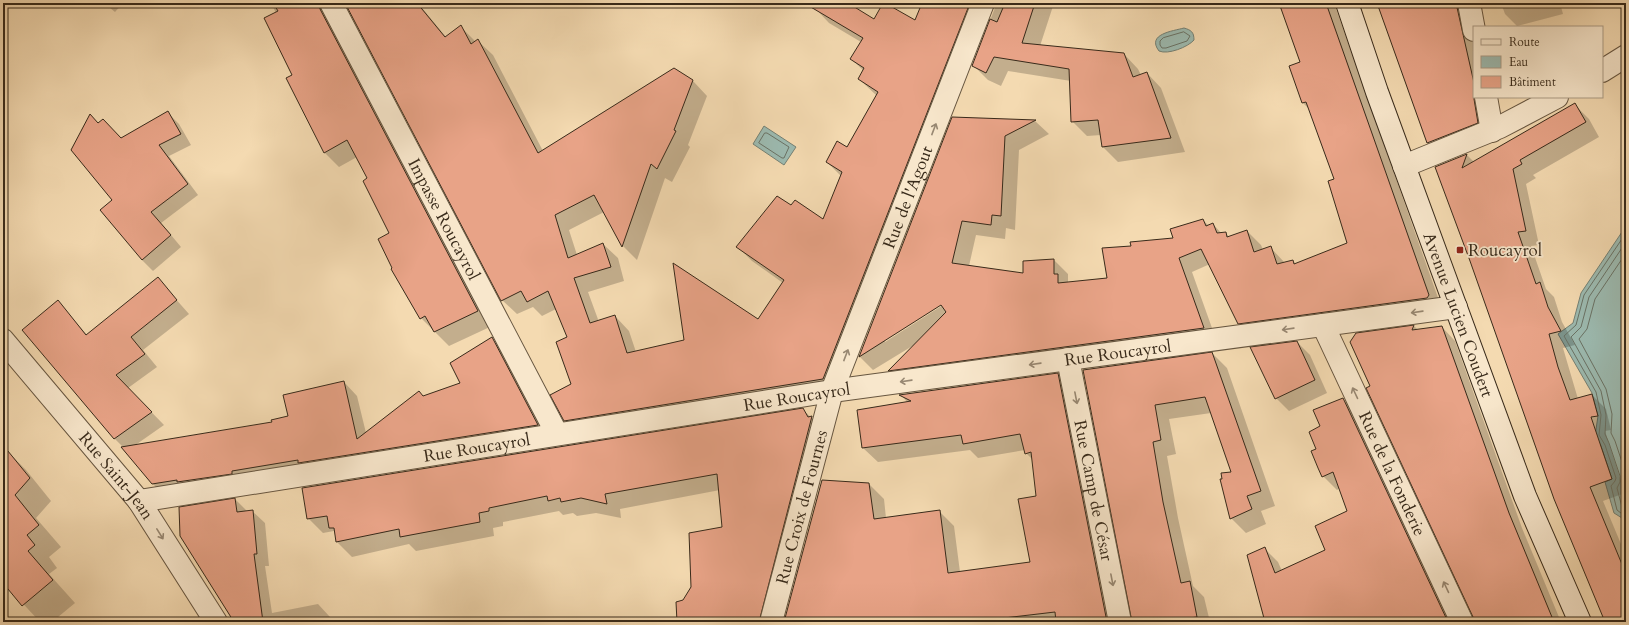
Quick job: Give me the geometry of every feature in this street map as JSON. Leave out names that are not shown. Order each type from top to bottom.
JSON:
[{"type":"street","name":"Impasse Roucayrol","points":[[331,3],[557,434]]},
{"type":"street","name":"Rue de l'Agout","points":[[832,391],[983,3]]},
{"type":"street","name":"Avenue Lucien Coudert","points":[[1347,3],[1377,92],[1525,496],[1580,622]]},
{"type":"street","points":[[1469,3],[1473,26]]},
{"type":"street","points":[[1603,70],[1626,56]]},
{"type":"street","points":[[1486,98],[1492,131]]},
{"type":"street","points":[[1404,166],[1492,131],[1555,98]]},
{"type":"street","name":"Rue Roucayrol","points":[[139,501],[832,391],[1456,307]]},
{"type":"street","name":"Rue de la Fonderie","points":[[1323,325],[1462,622]]},
{"type":"street","name":"Rue Saint-Jean","points":[[3,340],[139,501],[216,622]]},
{"type":"street","name":"Rue Camp de César","points":[[1068,359],[1120,622]]},
{"type":"street","name":"Rue Croix de Fournes","points":[[771,622],[832,391]]},
{"type":"water","points":[[1184,28],[1193,33],[1194,40],[1191,43],[1183,48],[1172,51],[1159,51],[1156,45],[1158,37],[1162,34]]},
{"type":"water","points":[[764,126],[796,147],[784,165],[753,144]]},
{"type":"water","points":[[1626,226],[1626,527],[1622,518],[1614,513],[1605,482],[1612,479],[1601,446],[1595,436],[1598,416],[1592,393],[1558,334],[1573,323],[1581,293]]},
{"type":"building","points":[[273,3],[319,3],[320,9],[478,311],[434,332],[425,316],[420,319],[391,269],[392,268],[378,239],[389,233],[363,181],[367,178],[347,140],[324,153],[286,78],[292,75],[264,18],[278,11]]},
{"type":"building","points":[[345,3],[417,3],[445,37],[461,25],[471,44],[478,39],[538,153],[674,68],[693,80],[674,130],[676,131],[657,169],[651,164],[622,247],[594,195],[555,215],[568,258],[603,243],[611,267],[574,278],[590,323],[615,315],[627,353],[684,340],[673,263],[758,319],[784,280],[736,247],[777,196],[791,205],[795,200],[823,219],[842,172],[826,162],[837,141],[847,147],[878,92],[858,79],[864,68],[850,59],[863,38],[804,3],[848,3],[874,19],[883,3],[915,20],[922,3],[958,3],[968,8],[823,379],[564,421],[550,395],[571,384],[556,342],[567,337],[548,291],[527,302],[521,291],[501,301]]},
{"type":"building","points":[[1005,3],[1035,3],[1022,43],[1124,53],[1133,77],[1147,72],[1171,138],[1102,147],[1098,120],[1071,122],[1069,69],[994,57],[986,73],[972,66],[990,19],[997,22]]},
{"type":"building","points":[[1279,3],[1326,3],[1429,295],[1427,298],[1238,324],[1201,249],[1179,258],[1204,328],[888,371],[946,312],[941,305],[859,357],[952,117],[1036,120],[1005,136],[1001,216],[992,215],[991,225],[962,221],[952,263],[1023,273],[1023,261],[1054,259],[1054,274],[1058,274],[1058,283],[1107,278],[1102,248],[1131,246],[1130,242],[1173,238],[1170,229],[1203,219],[1206,226],[1213,223],[1217,233],[1226,232],[1227,237],[1247,230],[1254,252],[1271,246],[1277,264],[1293,260],[1294,264],[1347,243],[1328,181],[1334,179],[1306,102],[1302,103],[1289,66],[1300,62]]},
{"type":"building","points":[[1377,3],[1456,3],[1473,79],[1473,98],[1478,123],[1427,143]]},
{"type":"building","points":[[1575,103],[1586,122],[1520,160],[1522,164],[1513,169],[1526,231],[1518,232],[1536,284],[1540,282],[1548,307],[1561,331],[1549,334],[1558,367],[1570,400],[1592,394],[1598,416],[1591,417],[1612,479],[1590,487],[1626,574],[1626,622],[1605,622],[1554,499],[1470,261],[1435,167],[1467,154],[1462,168]]},
{"type":"building","points":[[168,111],[181,134],[159,145],[188,184],[151,212],[171,235],[142,260],[100,210],[112,200],[71,150],[90,114],[98,123],[103,119],[121,138]]},
{"type":"building","points":[[158,277],[177,300],[131,337],[145,354],[116,375],[152,412],[114,439],[22,330],[58,300],[86,335]]},
{"type":"building","points":[[1414,325],[1412,330],[1442,326],[1509,513],[1554,622],[1474,622],[1366,388],[1370,386],[1350,342],[1356,333]]},
{"type":"building","points":[[492,337],[538,425],[298,463],[298,460],[232,471],[232,474],[152,484],[121,447],[272,422],[271,420],[288,416],[283,395],[344,381],[357,439],[419,391],[423,396],[460,383],[450,363]]},
{"type":"building","points":[[1297,341],[1315,380],[1275,399],[1250,347]]},
{"type":"building","points":[[1212,352],[1261,491],[1247,496],[1252,509],[1230,519],[1220,479],[1222,479],[1221,473],[1231,472],[1205,397],[1155,405],[1161,440],[1153,442],[1163,502],[1181,583],[1190,581],[1197,617],[1189,618],[1189,622],[1132,622],[1083,370]]},
{"type":"building","points":[[1058,373],[1107,622],[1056,622],[1055,612],[970,622],[784,622],[822,480],[869,483],[874,519],[940,510],[948,573],[1030,562],[1018,499],[1036,496],[1031,452],[1025,454],[1020,434],[963,444],[961,435],[862,448],[857,410],[911,401],[899,395]]},
{"type":"building","points":[[1343,398],[1448,622],[1265,622],[1247,555],[1265,547],[1275,573],[1325,550],[1315,526],[1347,511],[1333,472],[1322,477],[1311,451],[1316,449],[1309,432],[1320,426],[1313,410]]},
{"type":"building","points":[[803,408],[808,417],[812,416],[759,622],[677,622],[676,602],[683,600],[691,587],[689,533],[722,527],[717,474],[605,494],[607,504],[581,498],[561,502],[560,498],[548,501],[547,496],[489,508],[489,511],[479,513],[480,522],[400,537],[399,529],[336,542],[334,528],[329,528],[327,516],[307,519],[302,488]]},
{"type":"building","points":[[3,445],[30,478],[15,495],[39,525],[27,535],[35,545],[28,551],[53,580],[22,606],[3,583]]},
{"type":"building","points":[[235,498],[237,512],[253,510],[257,554],[254,554],[263,622],[234,622],[180,536],[179,507]]},
{"type":"place","name":"Roucayrol","points":[[1460,250]]}]
